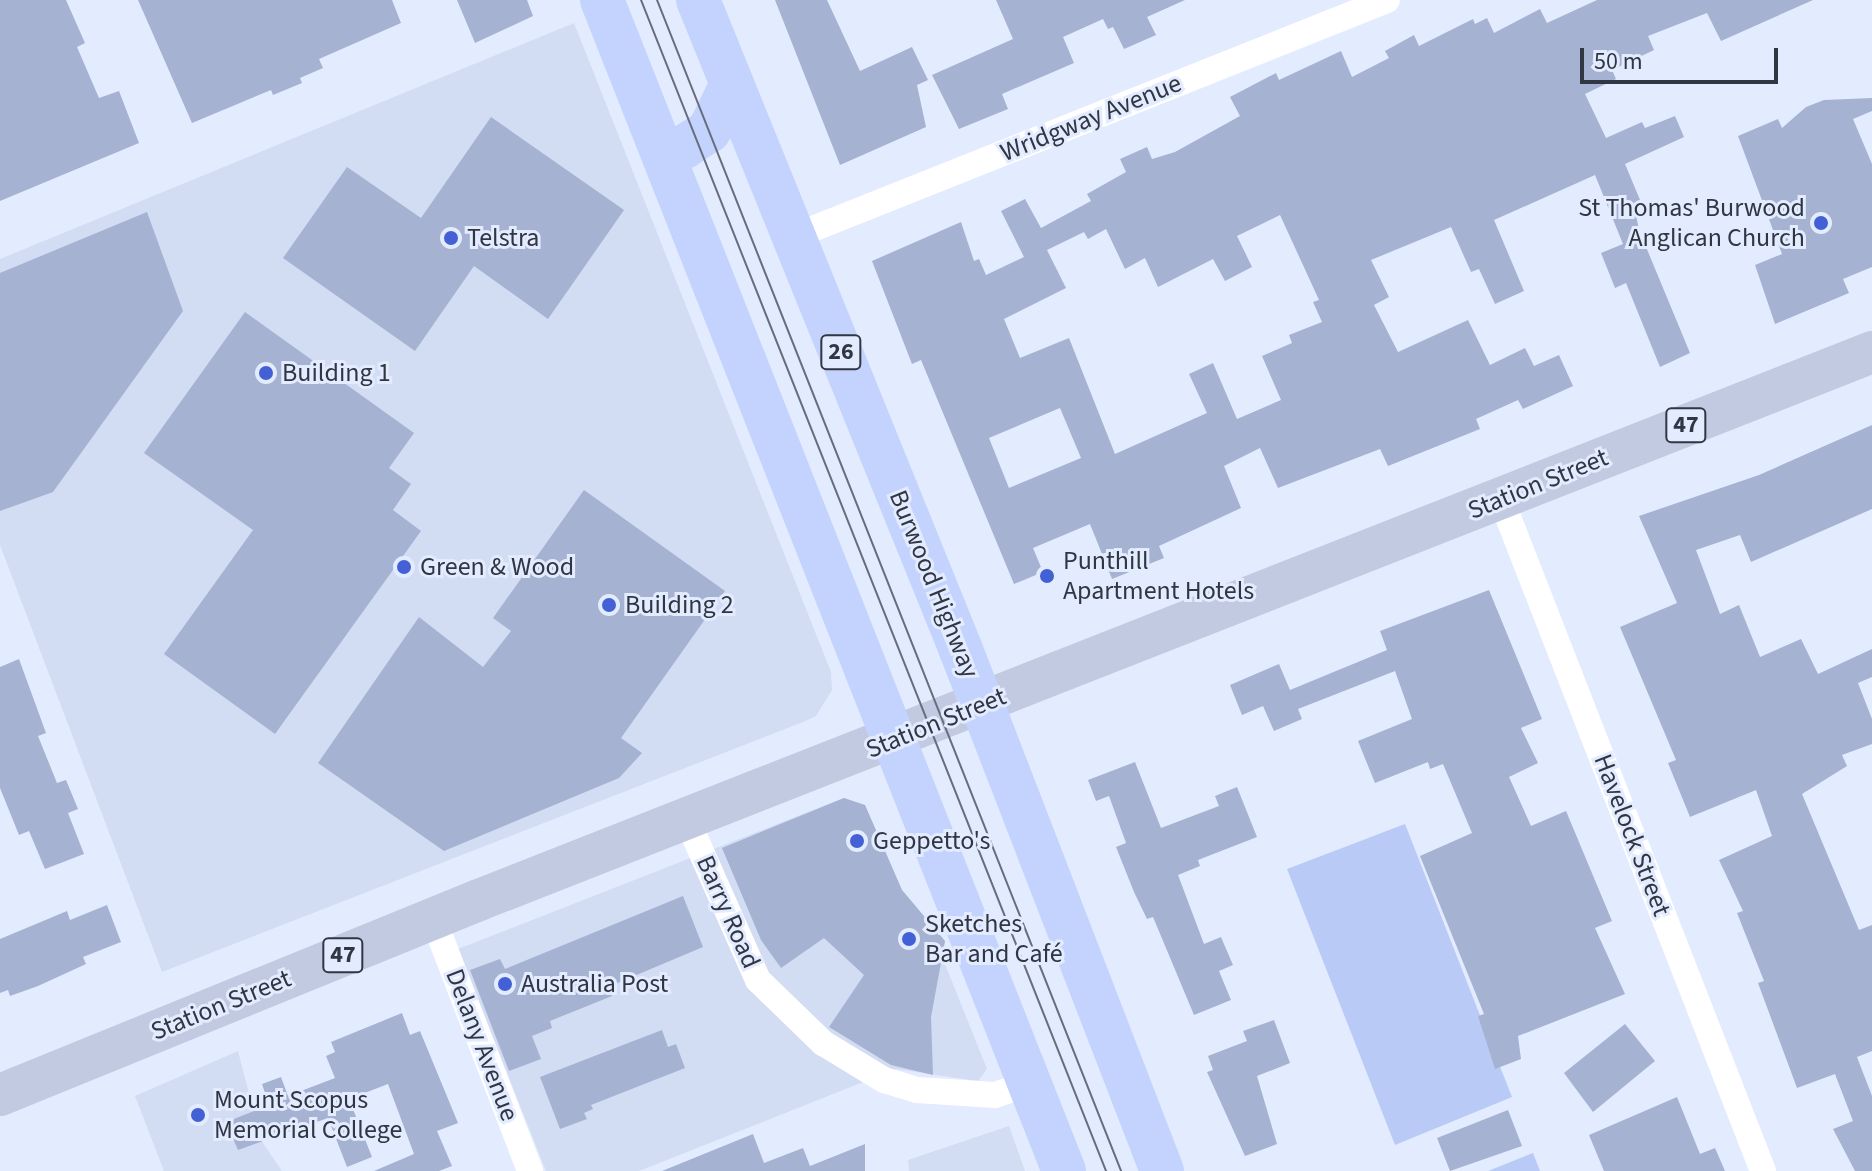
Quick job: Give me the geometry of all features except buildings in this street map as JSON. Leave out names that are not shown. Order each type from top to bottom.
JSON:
[{"type":"highway","points":[[602,0],[1064,1171]]},
{"type":"highway","name":"Burwood Highway","points":[[698,0],[982,705],[1162,1171]]},
{"type":"highway","points":[[663,152],[684,147],[709,131],[732,84]]},
{"type":"main road","name":"Station Street","points":[[0,1095],[433,918],[688,822],[1872,352]]},
{"type":"street","name":"Wridgway Avenue","points":[[795,236],[1387,0]]},
{"type":"street","name":"Havelock Street","points":[[1501,499],[1763,1171]]},
{"type":"street","name":"Barry Road","points":[[688,822],[758,980],[823,1043],[884,1080],[917,1090],[995,1095],[1030,1083]]},
{"type":"street","name":"Delany Avenue","points":[[433,918],[530,1171]]},
{"type":"shaded area","points":[[574,23],[831,672],[832,690],[816,716],[803,722],[162,972],[0,545],[0,259]]},
{"type":"shaded area","points":[[844,798],[865,805],[902,890],[945,941],[941,954],[987,1069],[978,1081],[896,1069],[639,1171],[546,1171],[458,949]]},
{"type":"shaded area","points":[[1405,824],[1512,1097],[1395,1145],[1287,869]]},
{"type":"shaded area","name":"Mount Scopus Memorial College","points":[[238,1051],[261,1140],[282,1171],[164,1171],[135,1096]]},
{"type":"shaded area","points":[[1009,1126],[1025,1171],[909,1171],[908,1160]]},
{"type":"shaded area","points":[[1533,1153],[1540,1171],[1488,1171]]},
{"type":"tram line","points":[[641,0],[1106,1171]]},
{"type":"tram line","points":[[657,0],[1121,1171]]},
{"type":"place","name":"St Thomas' Burwood Anglican Church","points":[[1821,223]]},
{"type":"place","name":"Telstra","points":[[451,238]]},
{"type":"place","name":"Building 1","points":[[266,373]]},
{"type":"place","name":"Green & Wood","points":[[404,567]]},
{"type":"place","name":"Punthill Apartment Hotels","points":[[1047,576]]},
{"type":"place","name":"Building 2","points":[[609,605]]},
{"type":"place","name":"Geppetto's","points":[[857,841]]},
{"type":"place","name":"Sketches Bar and Café","points":[[909,939]]},
{"type":"place","name":"Australia Post","points":[[505,984]]},
{"type":"place","name":"Mount Scopus Memorial College","points":[[198,1115]]}]
